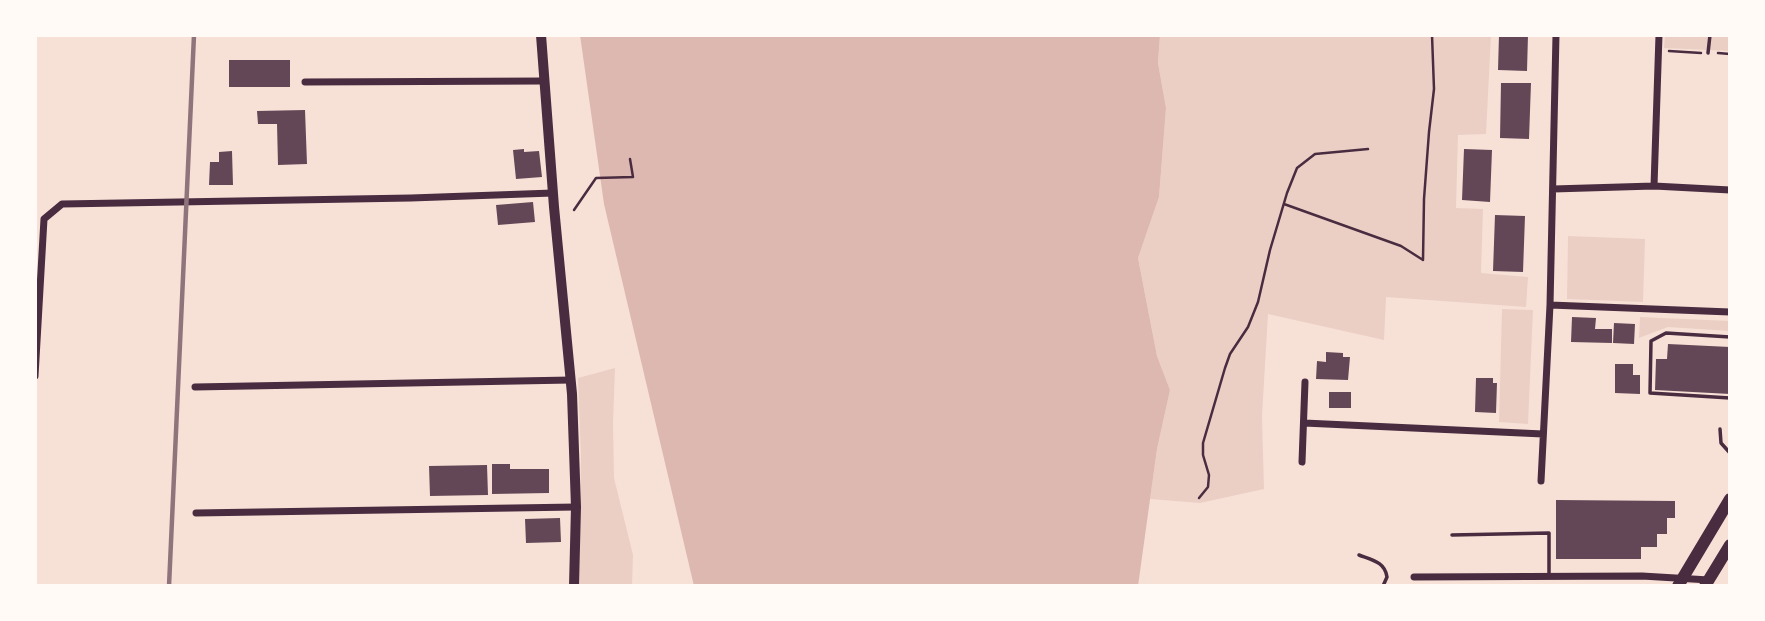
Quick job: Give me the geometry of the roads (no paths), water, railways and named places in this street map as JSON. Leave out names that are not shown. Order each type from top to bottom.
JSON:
[{"type":"highway","points":[[1681,582],[1730,499]]},
{"type":"highway","points":[[1707,583],[1730,545]]},
{"type":"main road","points":[[541,35],[571,380],[576,507],[575,586]]},
{"type":"street","points":[[1541,481],[1550,305],[1556,35]]},
{"type":"street","points":[[1654,186],[1659,35]]},
{"type":"street","points":[[305,82],[544,81]]},
{"type":"street","points":[[1553,189],[1654,186],[1730,190]]},
{"type":"street","points":[[35,376],[44,219],[62,204],[553,193]]},
{"type":"street","points":[[1550,305],[1730,312]]},
{"type":"street","points":[[195,387],[571,380]]},
{"type":"street","points":[[1302,462],[1305,382]]},
{"type":"street","points":[[1304,424],[1543,434]]},
{"type":"street","points":[[196,513],[576,507]]},
{"type":"street","points":[[1414,577],[1642,576],[1707,583]]},
{"type":"lane","points":[[1709,53],[1710,35]]},
{"type":"lane","points":[[1730,337],[1666,332],[1651,341],[1650,393],[1730,398]]},
{"type":"lane","points":[[1720,429],[1721,443],[1730,453]]},
{"type":"lane","points":[[1452,535],[1549,533],[1549,575]]},
{"type":"lane","points":[[1359,555],[1379,562],[1385,568],[1388,577],[1383,586]]},
{"type":"railway","points":[[169,586],[194,35]]}]
